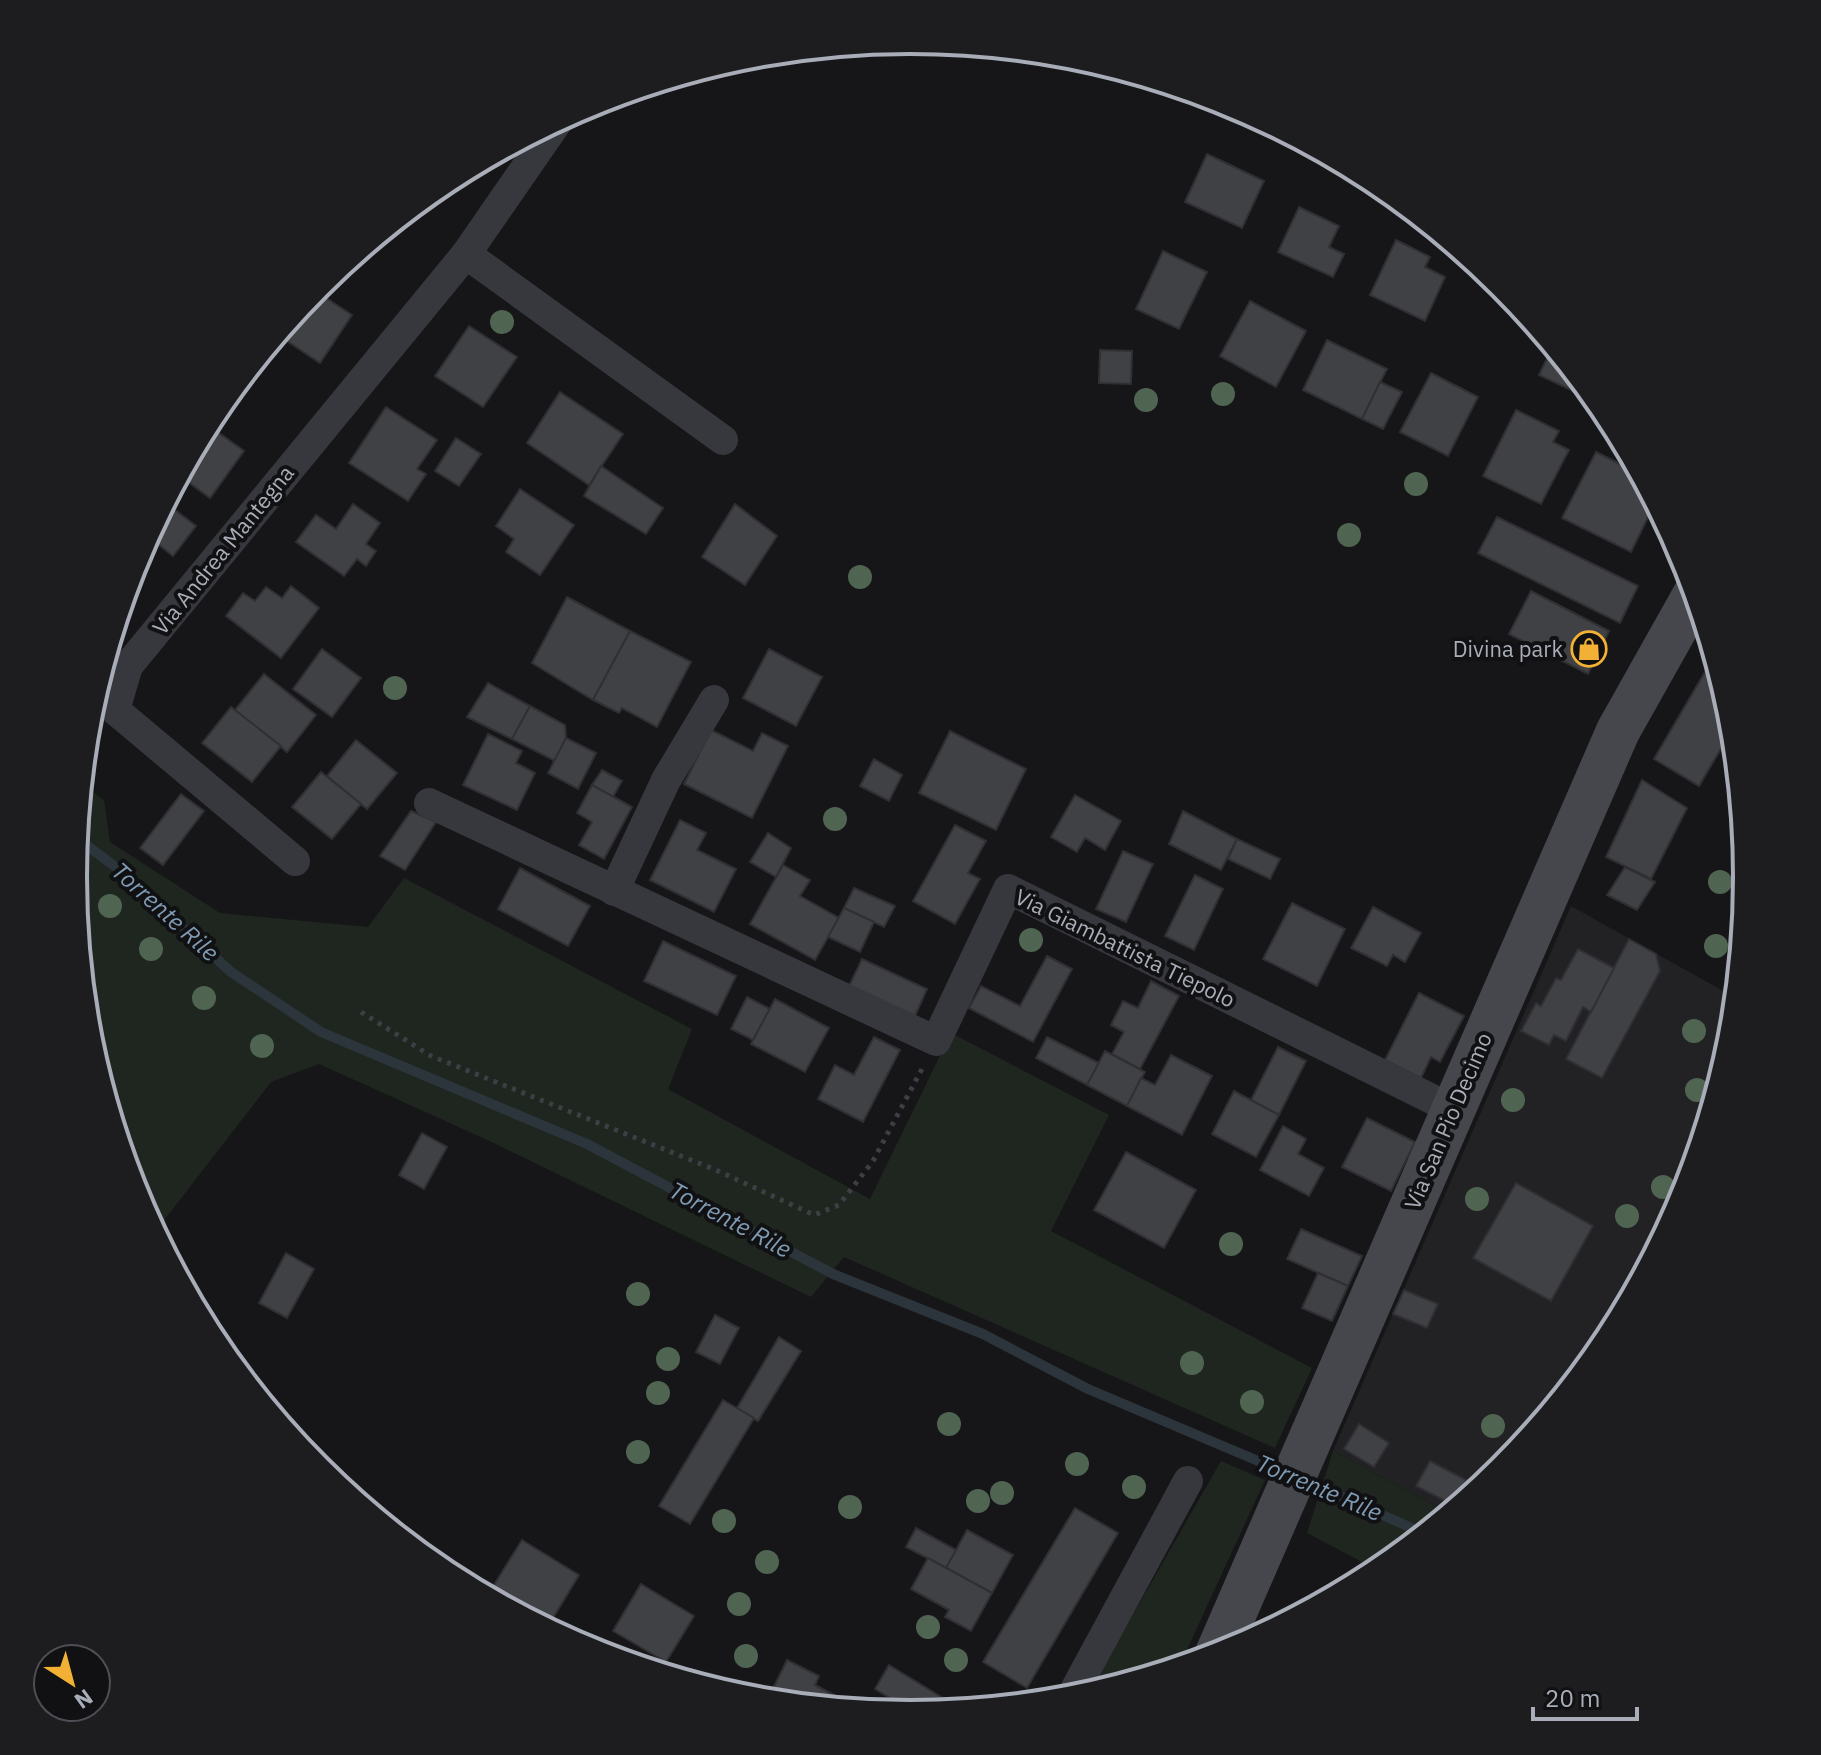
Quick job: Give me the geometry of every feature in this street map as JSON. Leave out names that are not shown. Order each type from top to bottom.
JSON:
[{"type":"street","name":"Via Andrea Mantegna","points":[[295,861],[115,710],[128,666],[466,254],[545,139]]},
{"type":"street","points":[[466,254],[723,440]]},
{"type":"street","name":"Via San Pio Decimo","points":[[1224,1639],[1618,731],[1688,607]]},
{"type":"street","points":[[614,891],[666,780],[714,700]]},
{"type":"street","points":[[429,803],[936,1041]]},
{"type":"street","name":"Via Giambattista Tiepolo","points":[[936,1041],[1008,889],[1452,1109]]},
{"type":"street","points":[[1078,1683],[1188,1481]]},
{"type":"path","points":[[361,1012],[431,1056],[716,1170],[814,1215],[839,1205],[873,1161],[936,1041]]},
{"type":"shaded area","points":[[92,792],[104,800],[110,842],[220,913],[368,927],[404,878],[692,1029],[668,1089],[870,1199],[951,1033],[1109,1115],[1051,1231],[1312,1368],[1275,1448],[844,1257],[811,1297],[483,1138],[319,1064],[271,1082],[163,1222],[131,1142],[115,1091],[94,985],[87,878]]},
{"type":"shaded area","points":[[1571,906],[1726,992],[1706,1091],[1671,1193],[1649,1242],[1595,1335],[1530,1420],[1493,1460],[1440,1508],[1333,1451]]},
{"type":"shaded area","points":[[1333,1451],[1440,1508],[1365,1564],[1307,1533]]},
{"type":"shaded area","points":[[1221,1461],[1265,1480],[1185,1653],[1096,1679]]},
{"type":"building","points":[[1207,154],[1264,181],[1242,228],[1185,202]]},
{"type":"building","points":[[1299,207],[1339,226],[1329,247],[1344,254],[1333,277],[1278,252]]},
{"type":"building","points":[[1396,240],[1430,257],[1425,267],[1445,277],[1425,321],[1370,295]]},
{"type":"building","points":[[1163,251],[1207,272],[1179,329],[1136,309]]},
{"type":"building","points":[[326,298],[352,315],[320,363],[286,341]]},
{"type":"building","points":[[1250,301],[1306,331],[1276,387],[1220,356]]},
{"type":"building","points":[[469,326],[517,357],[483,407],[435,376]]},
{"type":"building","points":[[1327,340],[1387,369],[1362,419],[1303,390]]},
{"type":"building","points":[[1100,350],[1132,351],[1131,384],[1099,383]]},
{"type":"building","points":[[1548,357],[1575,392],[1539,375]]},
{"type":"building","points":[[1431,373],[1478,397],[1448,456],[1400,432]]},
{"type":"building","points":[[1380,382],[1402,392],[1383,429],[1362,419]]},
{"type":"building","points":[[560,392],[623,434],[589,485],[527,443]]},
{"type":"building","points":[[386,407],[437,440],[417,469],[426,474],[408,501],[349,463]]},
{"type":"building","points":[[1516,410],[1559,431],[1553,442],[1569,450],[1541,504],[1483,476]]},
{"type":"building","points":[[218,432],[244,451],[210,498],[188,482]]},
{"type":"building","points":[[456,438],[481,454],[459,486],[435,471]]},
{"type":"building","points":[[1596,452],[1624,466],[1650,514],[1631,552],[1562,518]]},
{"type":"building","points":[[601,466],[663,508],[646,534],[584,496]]},
{"type":"building","points":[[520,489],[574,525],[540,575],[506,552],[514,539],[496,526]]},
{"type":"building","points":[[353,504],[380,523],[366,544],[376,551],[366,566],[357,559],[344,576],[296,542],[316,515],[336,529]]},
{"type":"building","points":[[735,504],[777,536],[745,585],[702,557]]},
{"type":"building","points":[[174,509],[196,526],[173,556],[158,544]]},
{"type":"building","points":[[1497,517],[1638,586],[1620,623],[1478,553]]},
{"type":"building","points":[[291,586],[319,608],[281,658],[226,616],[243,593],[255,601],[266,587],[282,598]]},
{"type":"building","points":[[1531,591],[1609,631],[1588,674],[1509,634]]},
{"type":"building","points":[[567,597],[630,631],[593,700],[532,663]]},
{"type":"building","points":[[630,631],[691,662],[657,727],[622,708],[619,713],[593,700]]},
{"type":"building","points":[[322,649],[361,678],[332,717],[293,689]]},
{"type":"building","points":[[769,649],[822,677],[796,726],[743,698]]},
{"type":"building","points":[[1707,669],[1723,745],[1699,786],[1654,759]]},
{"type":"building","points":[[264,674],[316,715],[287,752],[235,710]]},
{"type":"building","points":[[488,683],[530,706],[512,739],[467,717]]},
{"type":"building","points":[[530,706],[565,725],[566,738],[555,761],[512,739]]},
{"type":"building","points":[[231,707],[281,746],[252,782],[202,743]]},
{"type":"building","points":[[711,730],[753,751],[762,733],[788,746],[752,818],[684,784]]},
{"type":"building","points":[[950,731],[1026,769],[996,830],[919,793]]},
{"type":"building","points":[[488,734],[522,751],[516,763],[535,773],[517,810],[463,785]]},
{"type":"building","points":[[566,738],[596,753],[578,789],[548,773]]},
{"type":"building","points":[[356,740],[397,773],[367,809],[327,776]]},
{"type":"building","points":[[874,759],[902,775],[889,801],[860,786]]},
{"type":"building","points":[[602,770],[622,781],[613,797],[592,785]]},
{"type":"building","points":[[321,772],[361,804],[332,839],[292,807]]},
{"type":"building","points":[[1642,780],[1687,808],[1651,879],[1606,857]]},
{"type":"building","points":[[592,785],[632,807],[604,859],[579,845],[592,822],[577,813]]},
{"type":"building","points":[[181,794],[204,811],[163,865],[140,848]]},
{"type":"building","points":[[1075,795],[1121,821],[1105,850],[1085,838],[1077,852],[1051,837]]},
{"type":"building","points":[[411,811],[436,822],[405,870],[380,856]]},
{"type":"building","points":[[1183,811],[1237,839],[1221,870],[1169,844]]},
{"type":"building","points":[[680,820],[706,833],[697,850],[736,869],[714,912],[650,880]]},
{"type":"building","points":[[955,825],[986,841],[968,873],[980,879],[955,924],[913,901]]},
{"type":"building","points":[[768,833],[791,848],[776,877],[750,862]]},
{"type":"building","points":[[1237,839],[1280,859],[1270,879],[1228,859]]},
{"type":"building","points":[[1123,851],[1153,864],[1126,922],[1096,909]]},
{"type":"building","points":[[783,865],[810,880],[800,896],[839,918],[815,960],[750,924]]},
{"type":"building","points":[[1625,867],[1655,882],[1637,910],[1607,895]]},
{"type":"building","points":[[520,868],[590,906],[568,946],[498,909]]},
{"type":"building","points":[[1195,875],[1223,889],[1194,950],[1165,936]]},
{"type":"building","points":[[854,888],[895,906],[884,927],[844,908]]},
{"type":"building","points":[[1292,903],[1345,929],[1317,986],[1263,959]]},
{"type":"building","points":[[1373,907],[1421,933],[1405,962],[1393,955],[1387,966],[1351,948]]},
{"type":"building","points":[[844,908],[874,922],[860,952],[828,937]]},
{"type":"building","points":[[1629,939],[1656,954],[1660,971],[1602,1078],[1566,1059]]},
{"type":"building","points":[[663,941],[736,976],[717,1015],[644,981]]},
{"type":"building","points":[[1578,949],[1614,968],[1591,1012],[1583,1007],[1566,1041],[1554,1035],[1549,1045],[1521,1031],[1536,1003],[1541,1006],[1556,978],[1561,980]]},
{"type":"building","points":[[1047,956],[1072,969],[1033,1042],[969,1008],[981,986],[1020,1006]]},
{"type":"building","points":[[862,959],[927,989],[915,1016],[849,986]]},
{"type":"building","points":[[1151,981],[1179,996],[1140,1069],[1112,1054],[1124,1032],[1111,1025],[1123,1001],[1138,1008]]},
{"type":"building","points":[[1419,993],[1464,1016],[1440,1062],[1431,1057],[1421,1078],[1385,1060]]},
{"type":"building","points":[[747,997],[770,1009],[753,1040],[731,1029]]},
{"type":"building","points":[[775,999],[829,1028],[805,1072],[751,1044]]},
{"type":"building","points":[[874,1037],[900,1050],[863,1122],[818,1099],[835,1065],[854,1075]]},
{"type":"building","points":[[1047,1037],[1099,1063],[1087,1085],[1036,1058]]},
{"type":"building","points":[[1278,1047],[1306,1061],[1279,1115],[1251,1100]]},
{"type":"building","points":[[1105,1051],[1145,1072],[1127,1106],[1087,1085]]},
{"type":"building","points":[[1171,1055],[1212,1076],[1182,1135],[1127,1106],[1141,1078],[1155,1085]]},
{"type":"building","points":[[1234,1091],[1279,1115],[1256,1157],[1212,1134]]},
{"type":"building","points":[[1367,1118],[1415,1142],[1391,1191],[1342,1167]]},
{"type":"building","points":[[1283,1126],[1306,1139],[1298,1154],[1324,1168],[1309,1196],[1260,1170]]},
{"type":"building","points":[[422,1133],[447,1147],[424,1189],[399,1175]]},
{"type":"building","points":[[1126,1152],[1196,1190],[1164,1248],[1094,1210]]},
{"type":"building","points":[[1516,1183],[1593,1226],[1551,1301],[1473,1258]]},
{"type":"building","points":[[1301,1229],[1362,1256],[1348,1286],[1287,1259]]},
{"type":"building","points":[[286,1253],[314,1269],[287,1318],[259,1303]]},
{"type":"building","points":[[1318,1273],[1348,1286],[1332,1321],[1302,1308]]},
{"type":"building","points":[[1404,1290],[1438,1304],[1427,1328],[1393,1314]]},
{"type":"building","points":[[715,1315],[739,1328],[720,1364],[696,1352]]},
{"type":"building","points":[[779,1337],[801,1351],[758,1421],[737,1408]]},
{"type":"building","points":[[723,1400],[754,1418],[690,1524],[659,1506]]},
{"type":"building","points":[[1359,1424],[1389,1443],[1374,1467],[1344,1449]]},
{"type":"building","points":[[1430,1461],[1466,1480],[1461,1490],[1447,1502],[1416,1486]]},
{"type":"building","points":[[1075,1508],[1118,1533],[1027,1688],[983,1662]]},
{"type":"building","points":[[916,1528],[956,1550],[946,1568],[906,1547]]},
{"type":"building","points":[[967,1530],[1013,1555],[992,1593],[946,1568]]},
{"type":"building","points":[[522,1540],[579,1575],[552,1619],[493,1587]]},
{"type":"building","points":[[928,1558],[992,1593],[971,1631],[945,1617],[949,1610],[911,1589]]},
{"type":"building","points":[[641,1584],[694,1616],[666,1662],[613,1631]]},
{"type":"building","points":[[787,1660],[819,1676],[815,1685],[834,1695],[803,1694],[773,1689]]},
{"type":"building","points":[[889,1665],[943,1698],[894,1700],[875,1689]]},
{"type":"waterway","name":"Torrente Rile","points":[[88,846],[121,871],[231,972],[321,1032],[587,1144],[833,1274],[983,1334],[1088,1389],[1284,1472]]},
{"type":"waterway","name":"Torrente Rile","points":[[1302,1479],[1414,1529]]},
{"type":"place","name":"Divina park","points":[[1589,649]]}]
